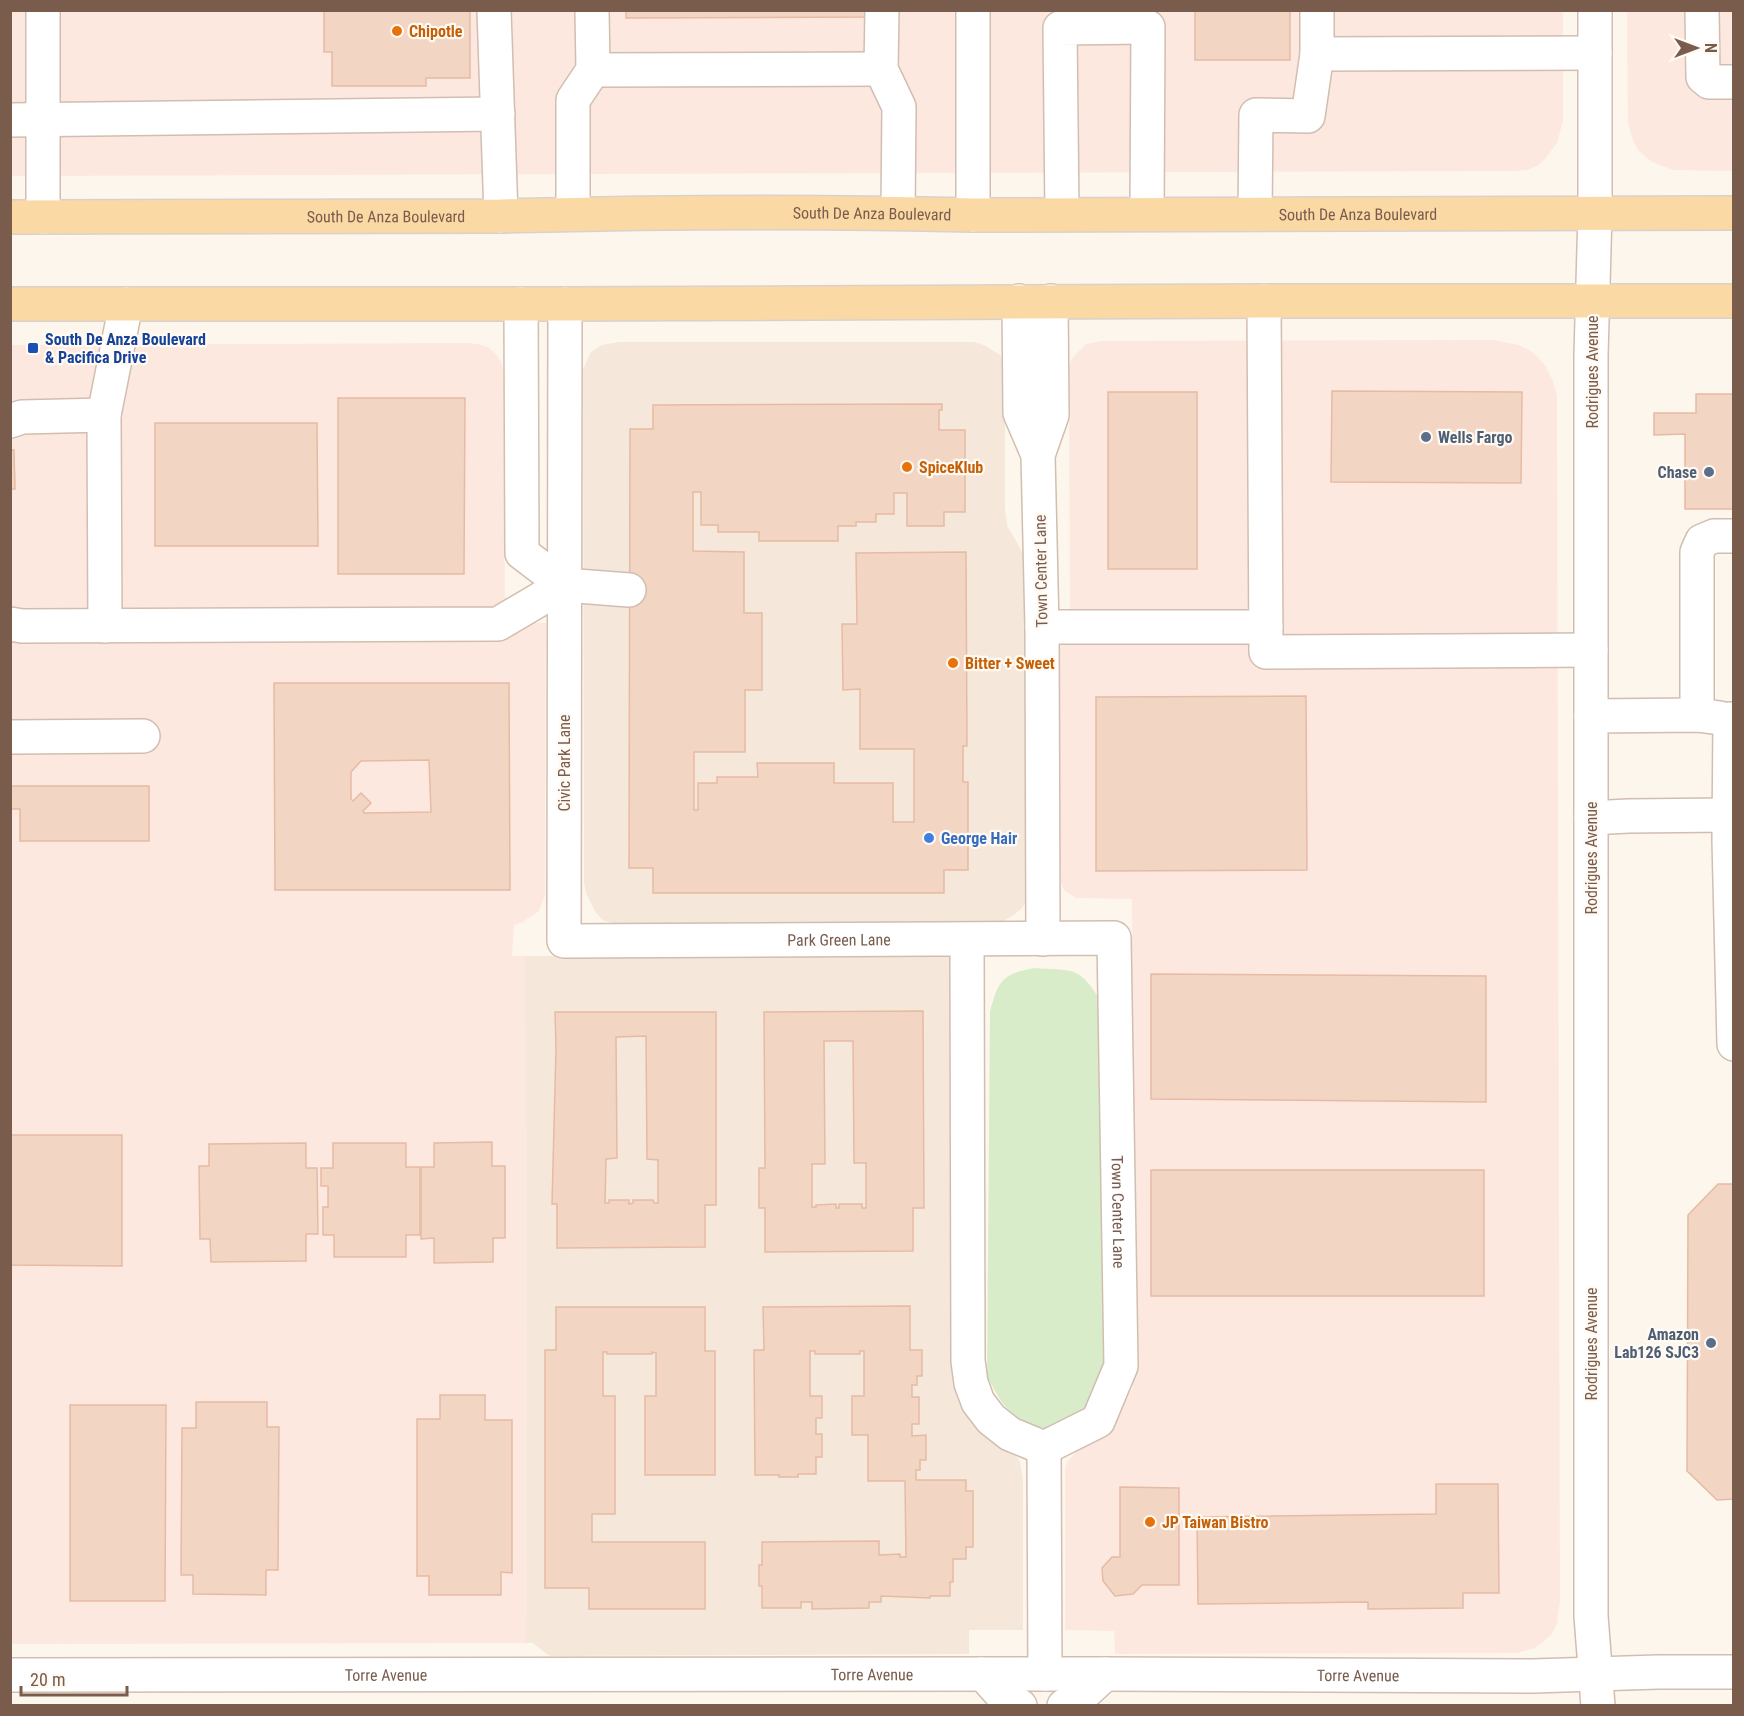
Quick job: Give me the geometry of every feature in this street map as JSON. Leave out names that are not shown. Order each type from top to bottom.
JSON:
[{"type":"main road","name":"South De Anza Boulevard","points":[[10,217],[898,213],[973,215],[1734,213]]},
{"type":"main road","points":[[10,304],[1734,301]]},
{"type":"street","points":[[43,10],[43,217]]},
{"type":"street","points":[[494,10],[501,216]]},
{"type":"street","points":[[573,214],[573,100],[593,70],[592,10]]},
{"type":"street","points":[[882,10],[881,69],[899,107],[898,213]]},
{"type":"street","points":[[973,10],[973,215]]},
{"type":"street","points":[[1255,214],[1256,115],[1308,116],[1317,54],[1317,10]]},
{"type":"street","name":"Rodrigues Avenue","points":[[1595,10],[1591,716],[1592,1616],[1597,1690]]},
{"type":"street","points":[[1702,10],[1703,77],[1710,82],[1734,82]]},
{"type":"street","points":[[1062,214],[1060,28],[1148,27],[1147,214]]},
{"type":"street","points":[[1317,54],[1595,52]]},
{"type":"street","points":[[593,70],[881,69]]},
{"type":"street","points":[[10,120],[498,114]]},
{"type":"street","name":"Town Center Lane","points":[[1019,301],[1020,413],[1038,455]]},
{"type":"street","name":"Town Center Lane","points":[[1043,939],[1042,627],[1038,455],[1052,416],[1051,301]]},
{"type":"street","points":[[1264,301],[1266,652],[1592,650]]},
{"type":"street","points":[[105,626],[104,415],[126,304]]},
{"type":"street","points":[[520,304],[522,553],[564,585],[628,590]]},
{"type":"street","name":"Civic Park Lane","points":[[564,941],[565,304]]},
{"type":"street","points":[[10,421],[22,417],[104,415]]},
{"type":"street","points":[[1697,715],[1696,552],[1702,541],[1714,536],[1734,536]]},
{"type":"street","points":[[10,624],[105,626],[498,624],[564,585]]},
{"type":"street","points":[[1042,627],[1266,627]]},
{"type":"street","points":[[1591,716],[1697,715],[1732,719],[1734,1044]]},
{"type":"street","points":[[10,737],[143,736]]},
{"type":"street","points":[[1592,818],[1628,816],[1731,831]]},
{"type":"street","name":"Town Center Lane","points":[[1044,1448],[1098,1421],[1120,1366],[1113,938]]},
{"type":"street","name":"Park Green Lane","points":[[564,941],[1113,938]]},
{"type":"street","points":[[967,940],[968,1361],[971,1383],[978,1402],[991,1419],[1010,1434],[1044,1448],[1045,1674]]},
{"type":"street","name":"Torre Avenue","points":[[10,1676],[1105,1674],[1476,1676],[1597,1690],[1658,1672],[1734,1672]]},
{"type":"street","points":[[982,1674],[1003,1696],[1020,1706]]},
{"type":"street","points":[[1064,1706],[1081,1696],[1105,1674]]},
{"type":"shaded area","points":[[10,11],[1563,11],[1563,121],[1557,143],[1545,159],[1528,170],[1515,171],[11,176]]},
{"type":"shaded area","points":[[1627,11],[1733,11],[1733,171],[1673,170],[1652,162],[1638,150],[1628,124]]},
{"type":"shaded area","points":[[1493,340],[1519,345],[1538,357],[1553,381],[1557,396],[1560,1600],[1557,1624],[1551,1635],[1535,1648],[1517,1653],[1115,1654],[1114,1631],[1065,1630],[1065,1469],[1067,1462],[1077,1451],[1115,1420],[1133,1388],[1132,899],[1076,898],[1064,890],[1060,874],[1059,648],[1061,644],[1070,644],[1069,367],[1072,358],[1086,344],[1102,341]]},
{"type":"shaded area","points":[[619,342],[974,342],[1000,355],[1005,366],[1007,525],[1026,559],[1027,897],[1023,907],[1014,915],[994,923],[614,924],[603,920],[596,913],[586,893],[584,883],[583,369],[591,352],[602,345]]},
{"type":"shaded area","points":[[466,343],[488,347],[502,363],[504,375],[505,623],[546,623],[545,896],[539,911],[514,925],[512,956],[525,956],[526,1643],[11,1644],[10,345]]},
{"type":"shaded area","points":[[525,956],[951,956],[956,1357],[1010,1449],[1020,1461],[1023,1481],[1023,1630],[969,1630],[969,1654],[552,1656],[533,1643],[526,1643]]},
{"type":"green space","points":[[1034,968],[1066,970],[1080,975],[1100,1000],[1106,1365],[1092,1405],[1054,1427],[1044,1428],[1019,1423],[1001,1401],[987,1377],[990,1012],[999,986],[1008,976]]},
{"type":"building","name":"Chipotle","points":[[324,10],[470,10],[470,78],[426,78],[426,86],[332,86],[332,52],[324,52]]},
{"type":"building","points":[[626,10],[870,10],[870,17],[626,18]]},
{"type":"building","points":[[1195,10],[1290,10],[1290,60],[1195,60]]},
{"type":"building","name":"Wells Fargo","points":[[1332,391],[1522,392],[1521,483],[1331,482]]},
{"type":"building","points":[[1108,392],[1197,392],[1197,569],[1108,569]]},
{"type":"building","name":"Chase","points":[[1696,394],[1734,394],[1734,509],[1685,509],[1685,434],[1654,435],[1654,413],[1696,413]]},
{"type":"building","points":[[338,398],[465,398],[464,574],[338,574]]},
{"type":"building","points":[[942,404],[942,410],[939,410],[939,430],[965,430],[965,512],[944,512],[944,526],[907,526],[907,493],[894,493],[894,514],[876,514],[876,522],[856,522],[856,526],[838,526],[838,541],[759,541],[759,532],[718,532],[718,525],[701,525],[701,492],[693,492],[693,551],[744,552],[744,613],[762,613],[762,690],[745,690],[745,752],[694,752],[694,810],[698,810],[698,783],[717,783],[717,777],[758,777],[757,763],[834,763],[834,783],[893,783],[893,822],[914,822],[914,749],[860,749],[860,689],[843,690],[842,624],[857,624],[856,553],[966,552],[967,746],[963,746],[963,782],[968,782],[968,870],[944,870],[944,893],[653,893],[653,868],[629,868],[630,429],[653,429],[653,405]]},
{"type":"building","points":[[155,423],[317,423],[318,546],[155,546]]},
{"type":"building","points":[[10,450],[14,450],[15,489],[10,489]]},
{"type":"building","points":[[274,683],[509,683],[510,890],[275,890]],"holes":[[[429,760],[431,812],[364,813],[363,811],[371,803],[361,793],[353,801],[351,799],[351,772],[361,761]]]},
{"type":"building","points":[[1306,696],[1307,870],[1096,871],[1096,697]]},
{"type":"building","points":[[10,786],[149,786],[149,841],[20,841],[20,809],[10,809]]},
{"type":"building","points":[[1151,974],[1486,976],[1486,1102],[1151,1099]]},
{"type":"building","points":[[923,1011],[924,1208],[913,1208],[913,1251],[765,1252],[765,1208],[759,1208],[759,1168],[765,1168],[764,1012]],"holes":[[[824,1041],[853,1041],[854,1163],[866,1163],[866,1208],[862,1208],[862,1204],[839,1204],[839,1208],[836,1208],[836,1204],[812,1207],[812,1164],[825,1164]]]},
{"type":"building","points":[[555,1012],[716,1012],[716,1205],[705,1205],[705,1247],[557,1248],[557,1204],[552,1204]],"holes":[[[646,1036],[647,1159],[658,1160],[658,1203],[654,1203],[653,1200],[633,1200],[633,1203],[629,1204],[629,1200],[609,1200],[609,1203],[605,1203],[606,1159],[617,1158],[616,1037]]]},
{"type":"building","points":[[10,1135],[122,1135],[122,1266],[10,1265]]},
{"type":"building","points":[[492,1142],[492,1166],[505,1166],[505,1238],[493,1238],[493,1262],[434,1263],[434,1238],[421,1239],[421,1167],[434,1167],[434,1143]]},
{"type":"building","points":[[306,1143],[306,1168],[317,1168],[318,1234],[306,1234],[306,1261],[211,1262],[210,1239],[200,1239],[199,1166],[209,1166],[209,1144]]},
{"type":"building","points":[[333,1143],[406,1143],[406,1167],[420,1167],[420,1235],[406,1235],[406,1257],[334,1257],[334,1235],[323,1235],[323,1207],[328,1207],[328,1186],[321,1186],[321,1168],[333,1168]]},
{"type":"building","points":[[1151,1170],[1484,1170],[1484,1296],[1151,1296]]},
{"type":"building","name":"Amazon Lab126 SJC3","points":[[1718,1184],[1734,1184],[1734,1499],[1717,1500],[1687,1471],[1688,1215]]},
{"type":"building","points":[[910,1306],[910,1350],[922,1350],[922,1376],[917,1376],[917,1385],[912,1385],[912,1397],[919,1397],[919,1424],[912,1424],[912,1436],[926,1435],[926,1460],[920,1460],[920,1470],[916,1470],[916,1480],[966,1480],[966,1491],[973,1491],[973,1547],[966,1547],[966,1559],[953,1559],[953,1582],[950,1582],[950,1596],[930,1596],[930,1598],[881,1596],[881,1602],[869,1602],[869,1608],[812,1609],[812,1602],[801,1602],[801,1608],[762,1608],[759,1565],[762,1565],[762,1542],[879,1541],[879,1555],[900,1554],[900,1557],[906,1557],[905,1481],[868,1481],[868,1435],[852,1435],[852,1396],[864,1396],[864,1351],[860,1351],[860,1354],[815,1354],[815,1351],[810,1351],[810,1396],[822,1396],[822,1418],[816,1418],[816,1434],[822,1434],[822,1457],[816,1457],[816,1474],[798,1474],[798,1477],[755,1475],[754,1350],[764,1350],[763,1307]]},
{"type":"building","points":[[556,1307],[705,1307],[705,1351],[715,1351],[715,1475],[645,1475],[645,1396],[656,1396],[656,1353],[607,1354],[603,1352],[603,1396],[615,1396],[615,1514],[592,1514],[592,1542],[705,1542],[705,1609],[589,1609],[589,1588],[545,1588],[545,1350],[556,1350]]},
{"type":"building","points":[[440,1395],[485,1395],[485,1420],[512,1420],[512,1573],[501,1572],[501,1595],[429,1595],[429,1576],[417,1576],[417,1419],[440,1419]]},
{"type":"building","points":[[196,1402],[267,1402],[267,1427],[279,1427],[278,1570],[266,1570],[266,1595],[193,1594],[193,1575],[181,1575],[182,1428],[196,1428]]},
{"type":"building","points":[[70,1405],[166,1405],[165,1601],[70,1601]]},
{"type":"building","points":[[1436,1484],[1498,1484],[1499,1593],[1463,1593],[1463,1608],[1368,1609],[1368,1602],[1198,1604],[1197,1517],[1436,1514]]},
{"type":"building","name":"JP Taiwan Bistro","points":[[1120,1487],[1179,1488],[1179,1585],[1142,1585],[1133,1594],[1115,1596],[1103,1581],[1102,1568],[1112,1557],[1120,1557]]},
{"type":"place","name":"Chipotle","points":[[397,31]]},
{"type":"place","name":"South De Anza Boulevard & Pacifica Drive","points":[[33,348]]},
{"type":"place","name":"Wells Fargo","points":[[1426,437]]},
{"type":"place","name":"SpiceKlub","points":[[907,467]]},
{"type":"place","name":"Chase","points":[[1709,472]]},
{"type":"place","name":"Bitter + Sweet","points":[[953,663]]},
{"type":"place","name":"George Hair","points":[[929,838]]},
{"type":"place","name":"Amazon Lab126 SJC3","points":[[1711,1343]]},
{"type":"place","name":"JP Taiwan Bistro","points":[[1150,1522]]}]
